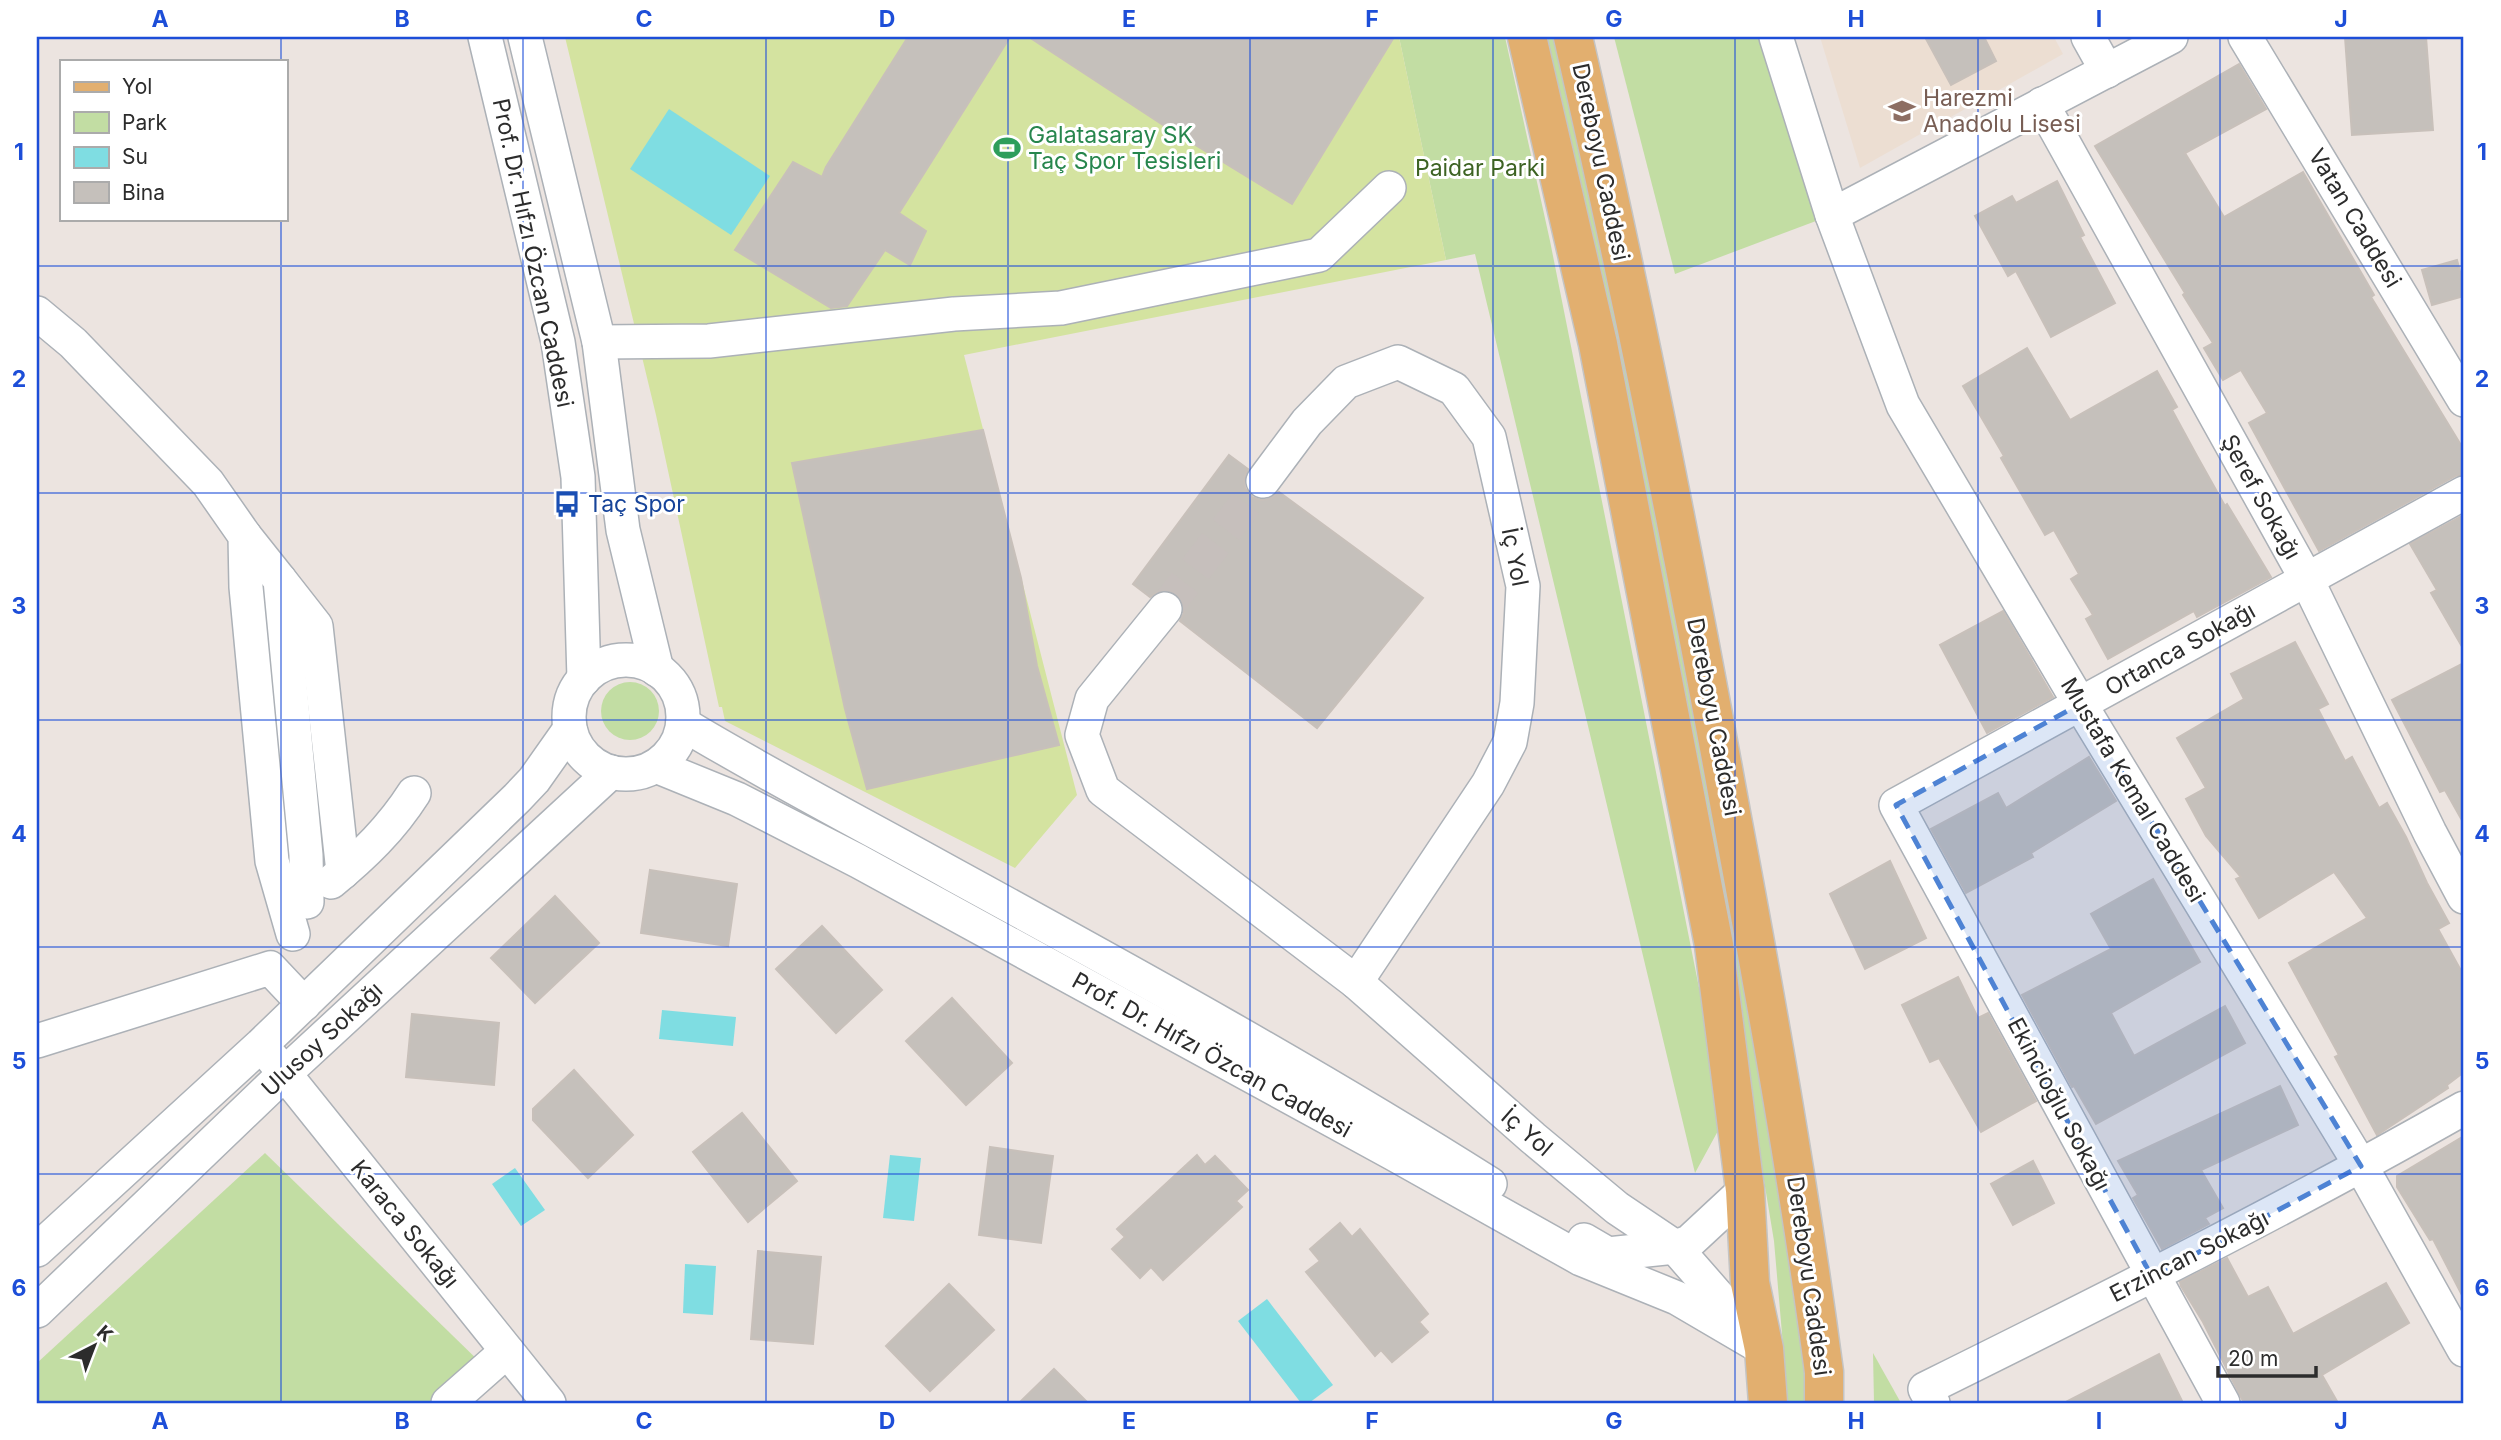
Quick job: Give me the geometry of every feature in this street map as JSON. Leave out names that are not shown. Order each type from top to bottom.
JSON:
[{"type":"main road","name":"Dereboyu Caddesi","points":[[1527,37],[1598,344],[1714,945],[1745,1190],[1750,1283],[1764,1349],[1768,1403]]},
{"type":"main road","name":"Dereboyu Caddesi","points":[[1573,37],[1612,209],[1683,556],[1744,883],[1808,1250],[1824,1372],[1824,1403]]},
{"type":"street","name":"Prof. Dr. Hıfzı Özcan Caddesi","points":[[485,37],[558,342],[579,477],[584,679],[574,690],[569,706],[570,729]]},
{"type":"street","name":"Prof. Dr. Hıfzı Özcan Caddesi","points":[[525,37],[599,342],[623,530],[657,670],[676,689],[683,724],[1248,1040],[1608,1254],[1675,1247]]},
{"type":"street","name":"Mustafa Kemal Caddesi","points":[[1776,37],[1832,215],[1903,405],[2080,704],[2361,1166],[2464,1350]]},
{"type":"street","points":[[2088,37],[2106,71]]},
{"type":"street","points":[[1832,215],[2171,37]]},
{"type":"street","name":"Vatan Caddesi","points":[[2245,37],[2464,400]]},
{"type":"street","name":"Şeref Sokağı","points":[[2042,104],[2307,580],[2464,897]]},
{"type":"street","points":[[599,342],[709,341],[954,314],[1061,308],[1319,256],[1389,188]]},
{"type":"street","points":[[37,313],[73,343],[208,484],[316,626],[343,872]]},
{"type":"street","name":"İç Yol","points":[[1263,481],[1307,422],[1346,382],[1398,362],[1454,389],[1489,437],[1523,586],[1517,703],[1510,742],[1488,784],[1356,982]]},
{"type":"street","name":"Ortanca Sokağı","points":[[1896,805],[2464,493]]},
{"type":"street","points":[[246,536],[246,587],[272,861],[293,934]]},
{"type":"street","points":[[37,1041],[270,968],[293,934],[307,902],[306,855],[280,580]]},
{"type":"street","name":"İç Yol","points":[[1165,608],[1092,699],[1082,734],[1103,790],[1356,982],[1543,1147],[1617,1208],[1675,1247],[1764,1349]]},
{"type":"street","points":[[584,679],[597,668],[612,662],[631,660],[657,670]]},
{"type":"street","points":[[570,729],[576,745],[588,760],[611,772],[622,774],[641,772],[656,766],[669,755],[679,741],[683,724]]},
{"type":"street","name":"Ulusoy Sokağı","points":[[37,1250],[261,1045],[517,798],[534,780],[570,729]]},
{"type":"street","name":"Prof. Dr. Hıfzı Özcan Caddesi","points":[[656,766],[737,799],[858,861],[1581,1259],[1677,1298],[1764,1349]]},
{"type":"street","name":"Ulusoy Sokağı","points":[[37,1311],[284,1074],[611,772]]},
{"type":"street","points":[[307,902],[385,834],[414,793]]},
{"type":"street","name":"Ekincioğlu Sokağı","points":[[1896,805],[2223,1403]]},
{"type":"street","points":[[270,968],[303,1004]]},
{"type":"street","name":"Karaca Sokağı","points":[[261,1045],[550,1403]]},
{"type":"street","name":"Erzincan Sokağı","points":[[1933,1403],[1924,1389],[2152,1277],[2464,1108]]},
{"type":"street","points":[[1675,1247],[1689,1242],[1745,1190]]},
{"type":"street","points":[[449,1403],[507,1351]]},
{"type":"highlighted area","points":[[2080,704],[2361,1166],[2152,1277],[1896,805]]},
{"type":"shaded area","name":"Harezmi Anadolu Lisesi","points":[[1820,37],[2054,37],[2063,54],[1860,168]]},
{"type":"green space","name":"Galatasaray SK Taç Spor Tesisleri","points":[[565,37],[1399,37],[1446,260],[964,355],[1077,795],[1015,868],[725,721],[722,707],[719,707],[656,415]]},
{"type":"green space","name":"Paidar Parki","points":[[1399,37],[1505,37],[1550,241],[1725,1118],[1695,1173],[1475,254],[1446,260]]},
{"type":"green space","points":[[1539,37],[1555,37],[1586,170],[1686,655],[1800,1308],[1809,1403],[1788,1403],[1774,1241],[1754,1120]]},
{"type":"green space","points":[[1614,37],[1770,37],[1832,215],[1675,274]]},
{"type":"green space","points":[[624,682],[636,682],[651,690],[659,705],[659,717],[651,732],[636,740],[624,740],[609,732],[601,717],[601,705],[609,690]]},
{"type":"green space","points":[[265,1153],[487,1369],[448,1403],[37,1403],[37,1363]]},
{"type":"green space","points":[[1873,1353],[1901,1403],[1874,1403]]},
{"type":"water","points":[[669,109],[770,176],[731,235],[630,169]]},
{"type":"water","points":[[662,1010],[736,1017],[733,1046],[659,1039]]},
{"type":"water","points":[[890,1155],[921,1158],[914,1221],[883,1218]]},
{"type":"water","points":[[515,1168],[545,1210],[521,1226],[492,1184]]},
{"type":"water","points":[[685,1264],[716,1266],[713,1315],[683,1313]]},
{"type":"water","points":[[1267,1299],[1333,1385],[1309,1403],[1301,1403],[1238,1321]]},
{"type":"building","points":[[908,37],[1010,37],[899,213],[926,231],[910,265],[885,250],[847,306],[831,308],[735,250],[793,162],[822,177]]},
{"type":"building","points":[[1029,37],[1394,37],[1292,204],[1166,127]]},
{"type":"building","points":[[1925,37],[1984,37],[1996,61],[1951,85]]},
{"type":"building","points":[[2345,37],[2426,37],[2433,130],[2352,135]]},
{"type":"building","points":[[2239,64],[2266,109],[2185,153],[2224,217],[2303,172],[2374,295],[2371,297],[2464,450],[2464,474],[2455,476],[2319,551],[2249,423],[2267,413],[2241,370],[2223,380],[2204,348],[2213,343],[2095,146]]},
{"type":"building","points":[[2057,181],[2084,235],[2080,237],[2115,303],[2051,337],[2016,271],[2008,276],[1975,216],[2012,196],[2016,203]]},
{"type":"building","points":[[2457,260],[2464,296],[2432,305],[2422,270]]},
{"type":"building","points":[[2027,348],[2070,420],[2157,371],[2177,407],[2172,410],[2197,456],[2225,506],[2227,504],[2271,577],[2197,617],[2194,611],[2108,659],[2086,619],[2093,615],[2071,579],[2079,574],[2054,530],[2045,535],[2001,458],[2004,456],[1963,386]]},
{"type":"building","points":[[983,430],[1021,578],[1037,666],[1059,745],[867,789],[845,709],[792,463]]},
{"type":"building","points":[[1229,455],[1248,469],[1244,478],[1245,488],[1252,497],[1270,499],[1279,492],[1423,598],[1317,728],[1180,621],[1184,613],[1183,603],[1177,594],[1169,590],[1159,591],[1150,597],[1133,584]]},
{"type":"building","points":[[2464,515],[2464,650],[2431,593],[2437,590],[2410,544]]},
{"type":"building","points":[[2003,611],[2053,697],[1987,733],[1940,645]]},
{"type":"building","points":[[2295,642],[2328,704],[2318,709],[2345,761],[2352,757],[2379,808],[2387,803],[2406,837],[2449,923],[2438,929],[2464,976],[2464,1072],[2447,1085],[2448,1088],[2377,1135],[2335,1057],[2339,1055],[2289,963],[2367,918],[2334,872],[2259,918],[2236,879],[2241,877],[2206,836],[2186,799],[2206,788],[2177,738],[2244,699],[2231,674]]},
{"type":"building","points":[[2464,663],[2464,824],[2445,790],[2440,792],[2392,700]]},
{"type":"building","points":[[2089,757],[2116,801],[2031,853],[2033,857],[1966,893],[1931,829],[1998,793],[2006,808]]},
{"type":"building","points":[[1890,861],[1926,938],[1865,969],[1830,894]]},
{"type":"building","points":[[650,870],[737,884],[728,946],[641,933]]},
{"type":"building","points":[[2153,879],[2200,962],[2111,1013],[2134,1056],[2225,1006],[2245,1043],[2096,1124],[2074,1086],[2072,1087],[2022,995],[2111,949],[2091,914]]},
{"type":"building","points":[[555,896],[599,943],[535,1003],[491,958]]},
{"type":"building","points":[[822,926],[882,990],[836,1033],[776,969]]},
{"type":"building","points":[[1958,977],[1978,1018],[1988,1013],[2036,1101],[1981,1132],[1939,1058],[1930,1062],[1902,1005]]},
{"type":"building","points":[[952,998],[1012,1063],[966,1105],[906,1041]]},
{"type":"building","points":[[412,1014],[499,1023],[494,1085],[406,1077]]},
{"type":"building","points":[[574,1070],[633,1135],[588,1178],[533,1120],[533,1109]]},
{"type":"building","points":[[2280,1086],[2298,1125],[2201,1170],[2223,1208],[2205,1218],[2209,1224],[2162,1249],[2133,1198],[2138,1195],[2118,1161]]},
{"type":"building","points":[[742,1113],[797,1181],[748,1222],[693,1152]]},
{"type":"building","points":[[2464,1136],[2464,1299],[2433,1239],[2430,1240],[2397,1187],[2397,1176]]},
{"type":"building","points":[[990,1147],[1053,1156],[1041,1243],[979,1235]]},
{"type":"building","points":[[1197,1155],[1205,1165],[1215,1156],[1248,1190],[1236,1201],[1242,1207],[1163,1280],[1151,1267],[1140,1278],[1112,1249],[1125,1237],[1117,1229]]},
{"type":"building","points":[[2033,1161],[2054,1203],[2013,1225],[1991,1184]]},
{"type":"building","points":[[1340,1223],[1352,1237],[1360,1229],[1428,1314],[1419,1322],[1428,1332],[1392,1362],[1381,1350],[1375,1356],[1306,1272],[1320,1261],[1310,1249]]},
{"type":"building","points":[[758,1251],[821,1257],[813,1344],[751,1339]]},
{"type":"building","points":[[2227,1258],[2248,1297],[2268,1287],[2293,1334],[2386,1283],[2409,1323],[2322,1375],[2338,1403],[2244,1403],[2180,1282]]},
{"type":"building","points":[[949,1284],[994,1330],[930,1391],[886,1346]]},
{"type":"building","points":[[2159,1354],[2183,1403],[2064,1403]]},
{"type":"building","points":[[1054,1369],[1088,1403],[1019,1403]]},
{"type":"tunnel","points":[[1165,609],[1263,481]]},
{"type":"place","name":"Harezmi Anadolu Lisesi","points":[[1902,111]]},
{"type":"place","name":"Galatasaray SK Taç Spor Tesisleri","points":[[1007,148]]},
{"type":"place","name":"Taç Spor","points":[[567,504]]}]
